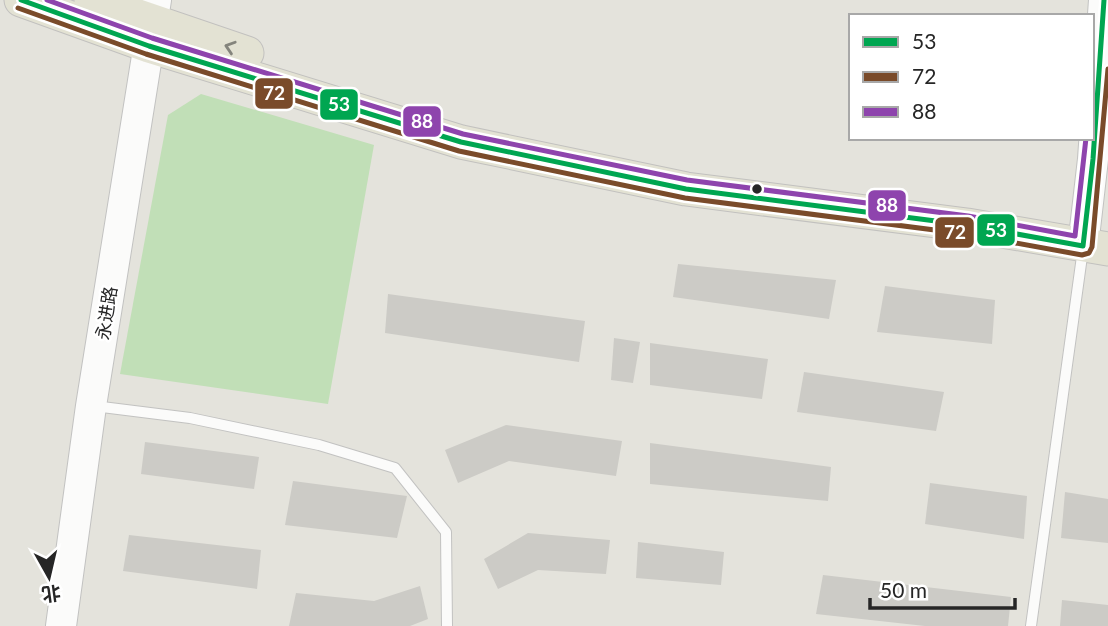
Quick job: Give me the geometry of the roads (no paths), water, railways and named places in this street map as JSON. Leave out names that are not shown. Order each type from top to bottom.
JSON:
[{"type":"main road","points":[[21,0],[152,23]]},
{"type":"main road","points":[[90,0],[461,142],[686,188],[967,225],[1096,237]]},
{"type":"street","points":[[1096,237],[1104,0]]},
{"type":"street","name":"永进路","points":[[61,626],[91,406],[152,23]]},
{"type":"lane","points":[[1031,626],[1096,237]]},
{"type":"lane","points":[[91,406],[190,418],[319,445],[395,468],[446,532],[447,626]]}]
